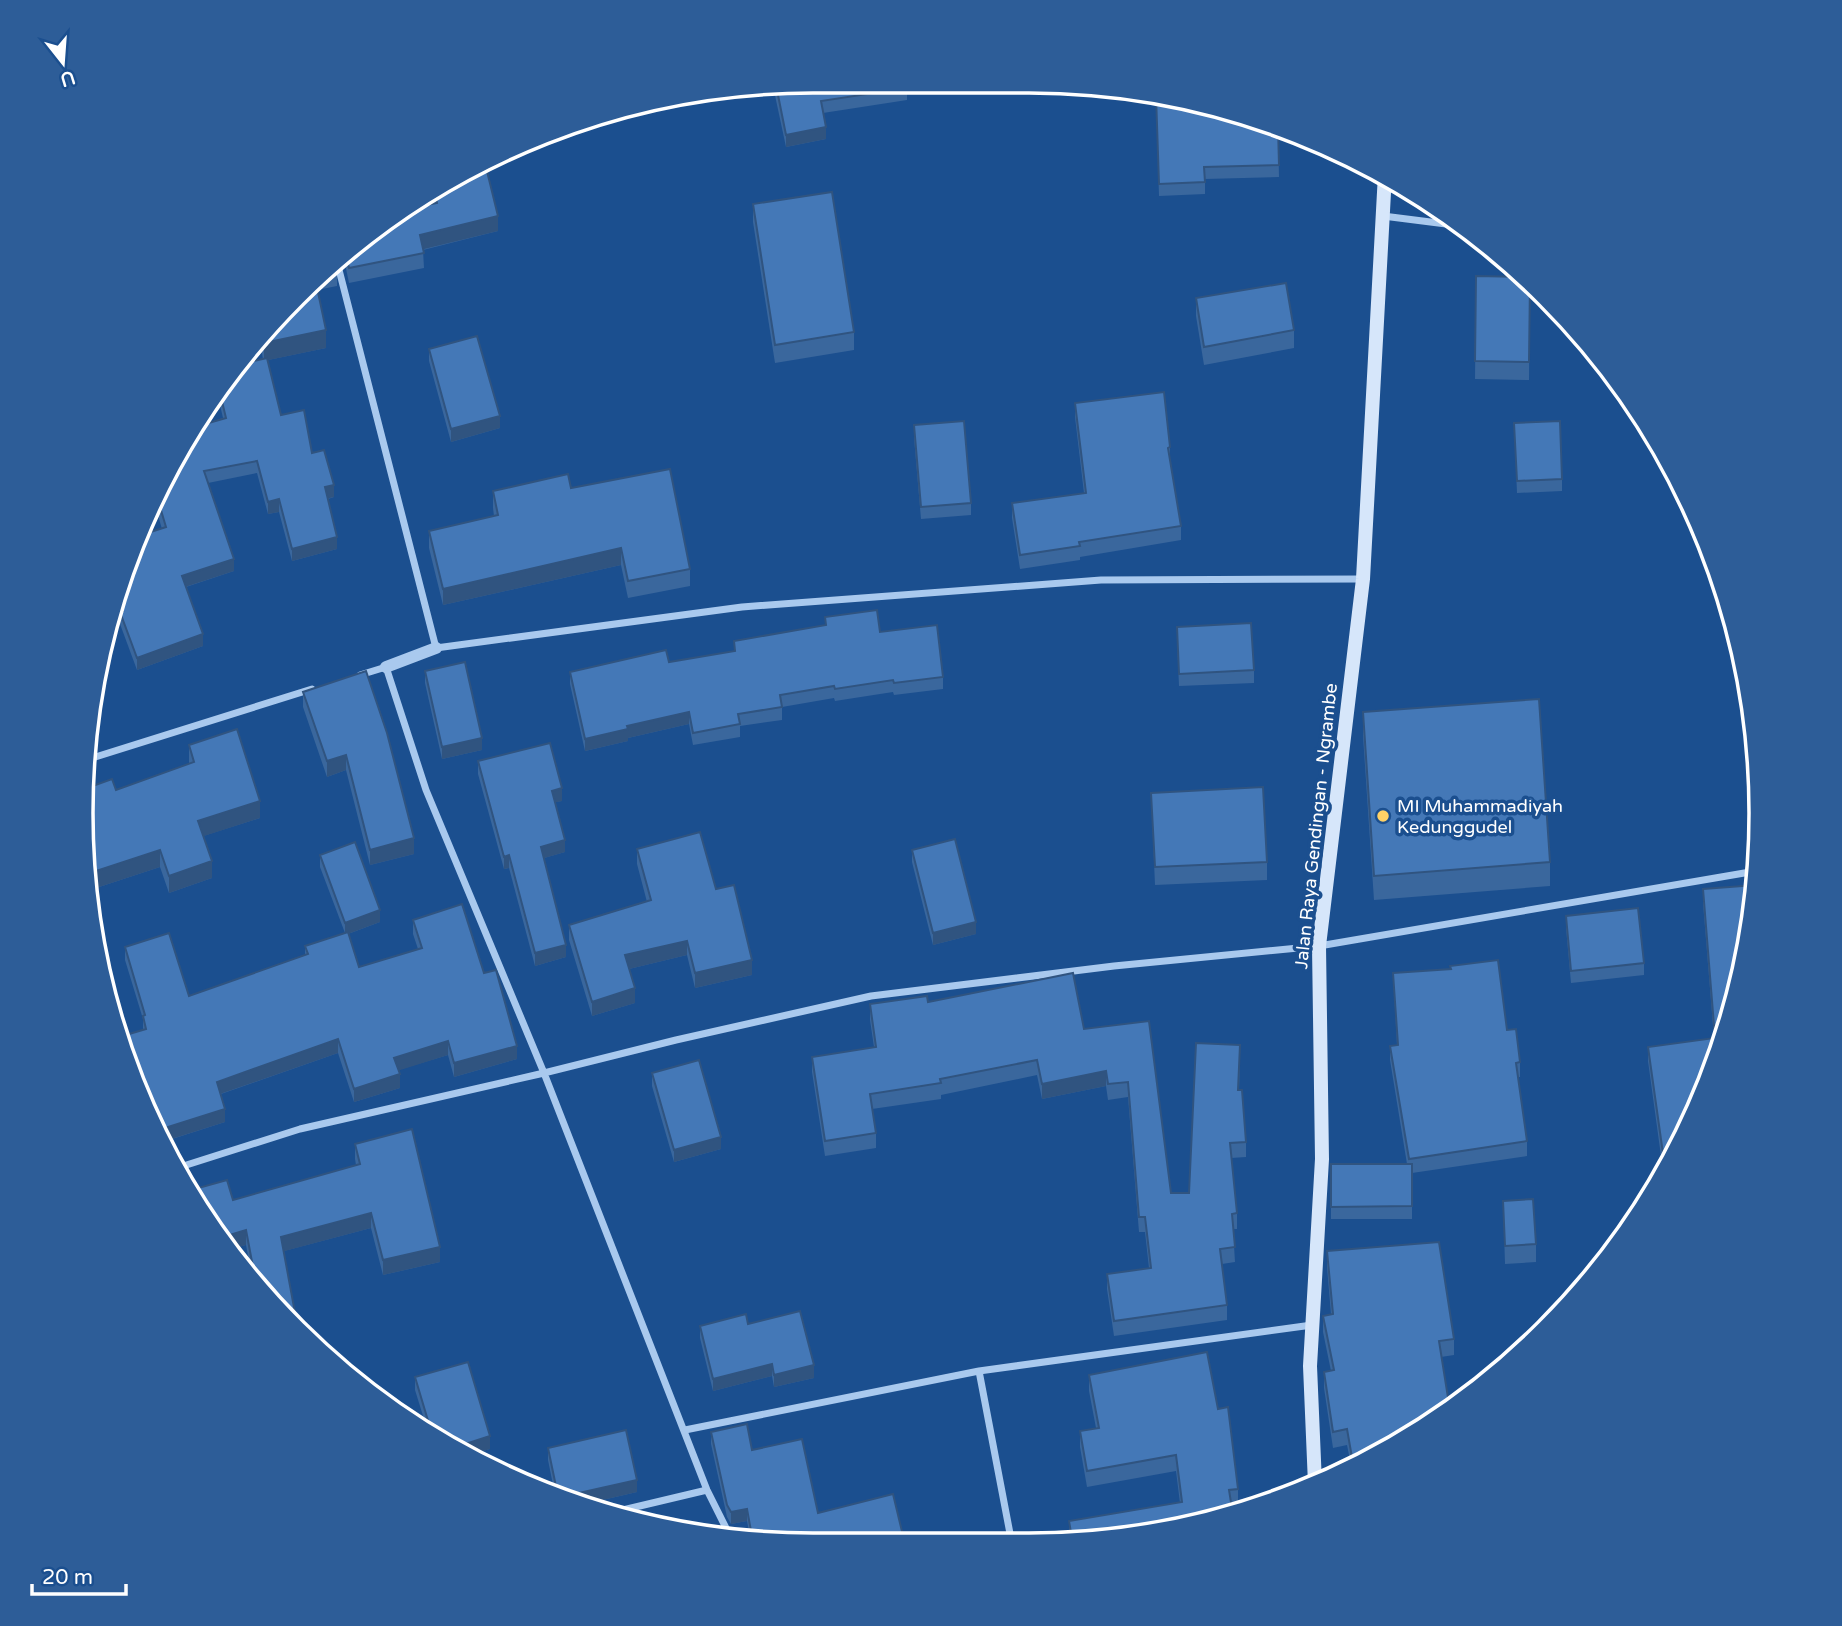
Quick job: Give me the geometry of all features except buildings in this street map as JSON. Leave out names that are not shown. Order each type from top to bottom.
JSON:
[{"type":"main road","name":"Jalan Raya Gendingan - Ngrambe","points":[[1315,1474],[1310,1366],[1321,1159],[1319,946],[1363,579],[1384,186]]},
{"type":"street","points":[[1382,216],[1442,223]]},
{"type":"street","points":[[339,270],[436,648]]},
{"type":"street","points":[[347,679],[436,648],[742,607],[1101,580],[1363,579]]},
{"type":"street","points":[[386,667],[426,790],[544,1073],[707,1490],[726,1528]]},
{"type":"street","points":[[95,757],[320,687]]},
{"type":"street","points":[[185,1165],[300,1129],[871,996],[1114,966],[1319,946],[1747,872]]},
{"type":"street","points":[[685,1430],[979,1371],[1311,1325]]},
{"type":"street","points":[[979,1371],[1010,1533]]},
{"type":"street","points":[[627,1509],[707,1490]]},
{"type":"place","name":"MI Muhammadiyah Kedunggudel","points":[[1383,816]]}]
